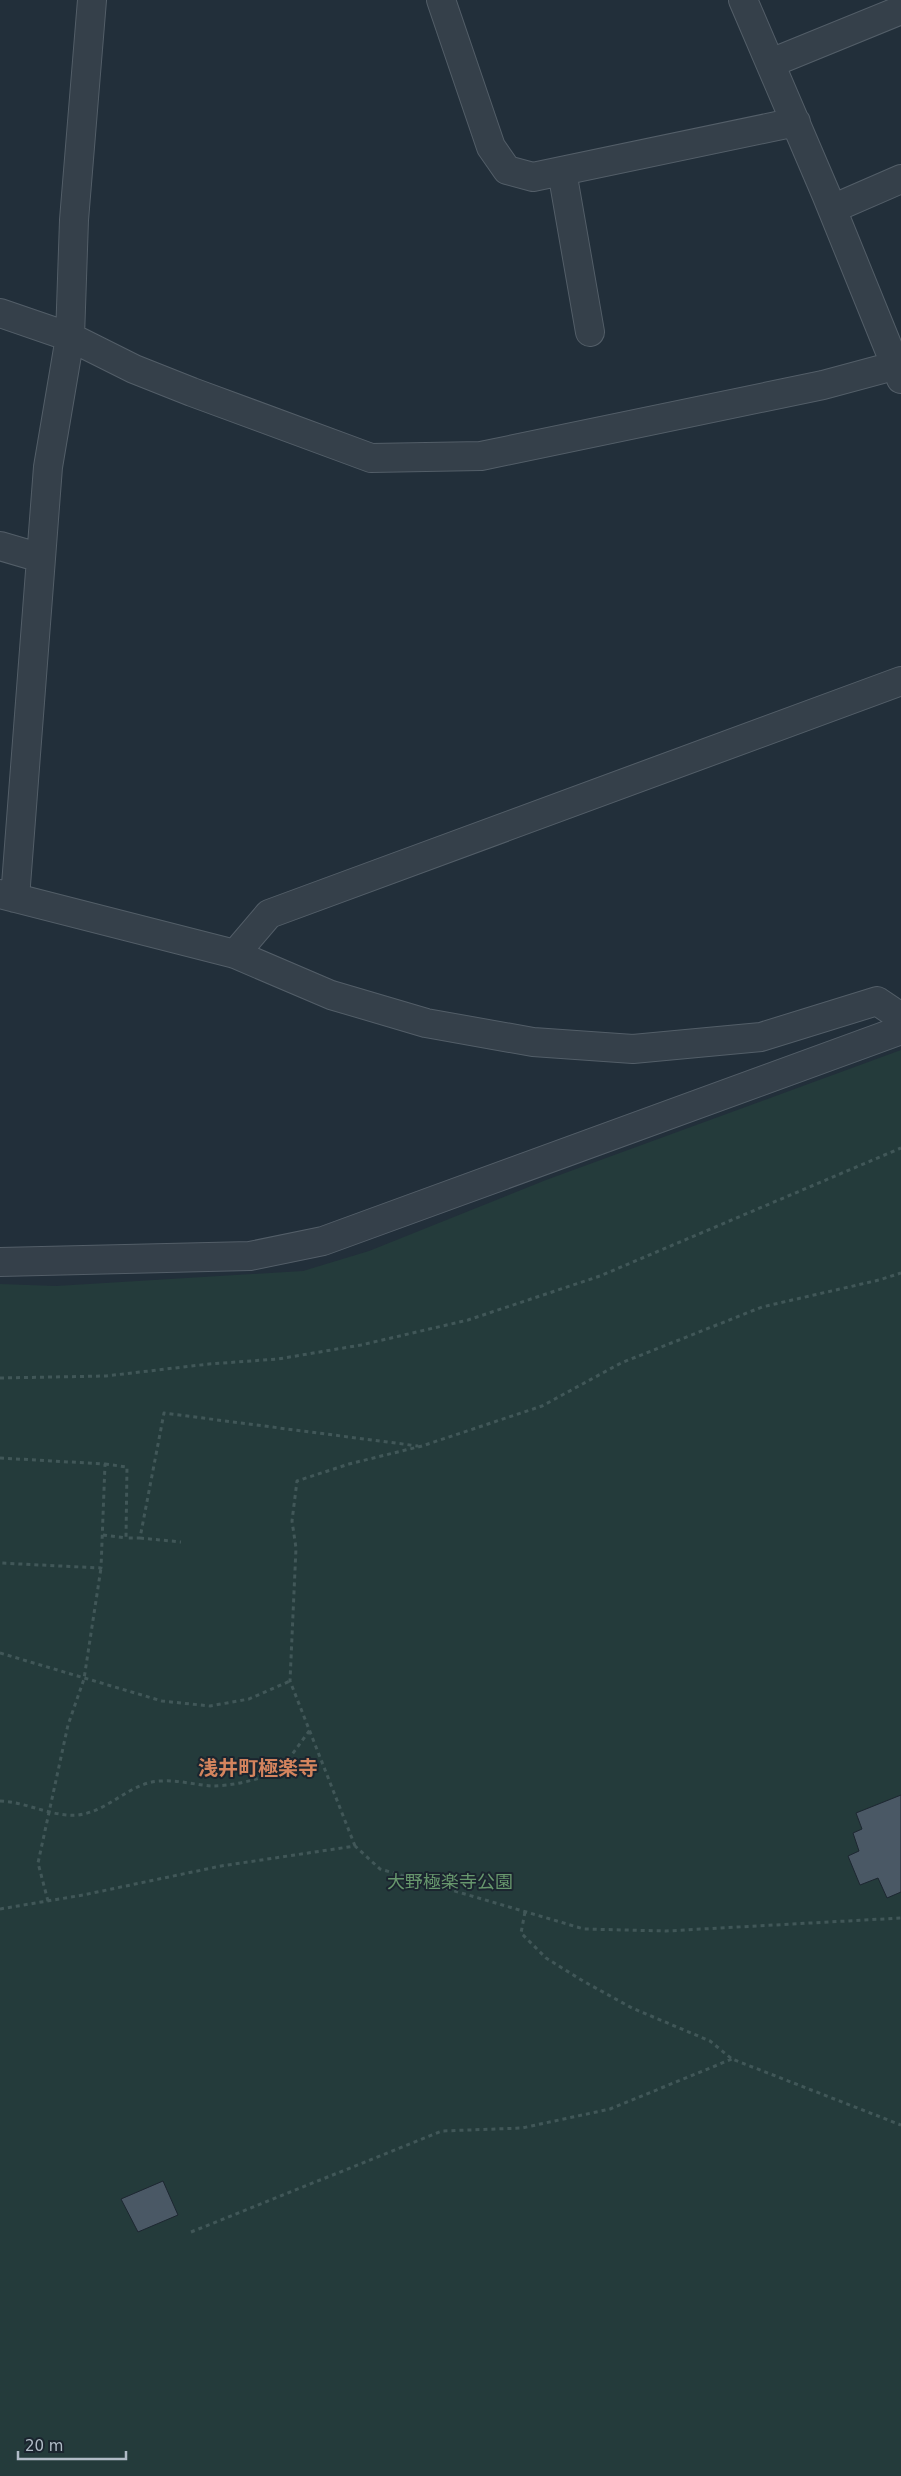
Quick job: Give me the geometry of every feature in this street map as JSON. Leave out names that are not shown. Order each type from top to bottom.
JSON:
[{"type":"street","points":[[92,0],[74,220],[70,336],[48,467],[42,558],[8,896],[235,954],[331,994],[426,1023],[533,1042],[633,1050],[761,1037],[877,1001],[901,1017]]},
{"type":"street","points":[[440,0],[491,147],[507,170],[533,177],[796,122]]},
{"type":"street","points":[[0,313],[70,336],[134,369],[371,458],[481,456],[899,370],[743,0]]},
{"type":"street","points":[[771,63],[901,10]]},
{"type":"street","points":[[562,171],[590,332]]},
{"type":"street","points":[[832,209],[901,179]]},
{"type":"street","points":[[0,546],[42,558]]},
{"type":"street","points":[[235,954],[269,914],[901,681]]},
{"type":"street","points":[[0,1262],[250,1256],[323,1241],[901,1030]]},
{"type":"path","points":[[0,1378],[106,1376],[209,1364],[278,1359],[361,1345],[468,1320],[600,1276],[901,1148]]},
{"type":"path","points":[[901,1272],[880,1280],[762,1307],[621,1363],[542,1406],[422,1446],[349,1464],[297,1481],[292,1521],[296,1548],[290,1681],[355,1846],[380,1869],[584,1929],[666,1931],[901,1918]]},
{"type":"path","points":[[140,1538],[164,1413],[422,1446]]},
{"type":"path","points":[[0,1458],[127,1467],[126,1538]]},
{"type":"path","points":[[48,1901],[38,1864],[48,1813],[58,1779],[68,1725],[84,1679],[101,1568],[105,1464]]},
{"type":"path","points":[[103,1535],[182,1542]]},
{"type":"path","points":[[0,1563],[101,1568]]},
{"type":"path","points":[[0,1653],[162,1701],[210,1706],[250,1698],[290,1681]]},
{"type":"path","points":[[0,1801],[17,1802],[48,1813],[78,1815],[101,1809],[143,1784],[163,1781],[215,1786],[246,1781],[273,1772],[293,1752],[310,1730]]},
{"type":"path","points":[[0,1909],[221,1866],[355,1846]]},
{"type":"path","points":[[525,1912],[521,1933],[546,1958],[632,2008],[710,2040],[732,2059],[901,2125]]},
{"type":"path","points":[[191,2232],[442,2131],[522,2128],[610,2109],[732,2059]]},
{"type":"green space","name":"大野極楽寺公園","points":[[901,1050],[901,2476],[0,2476],[0,1284],[56,1286],[303,1271],[369,1251],[546,1180]]},
{"type":"building","points":[[901,1795],[901,1892],[887,1898],[878,1878],[860,1885],[848,1856],[859,1851],[853,1833],[862,1829],[856,1813]]},
{"type":"building","points":[[163,2181],[178,2215],[138,2232],[121,2199]]},
{"type":"district","name":"浅井町極楽寺","points":[[258,1768]]}]
